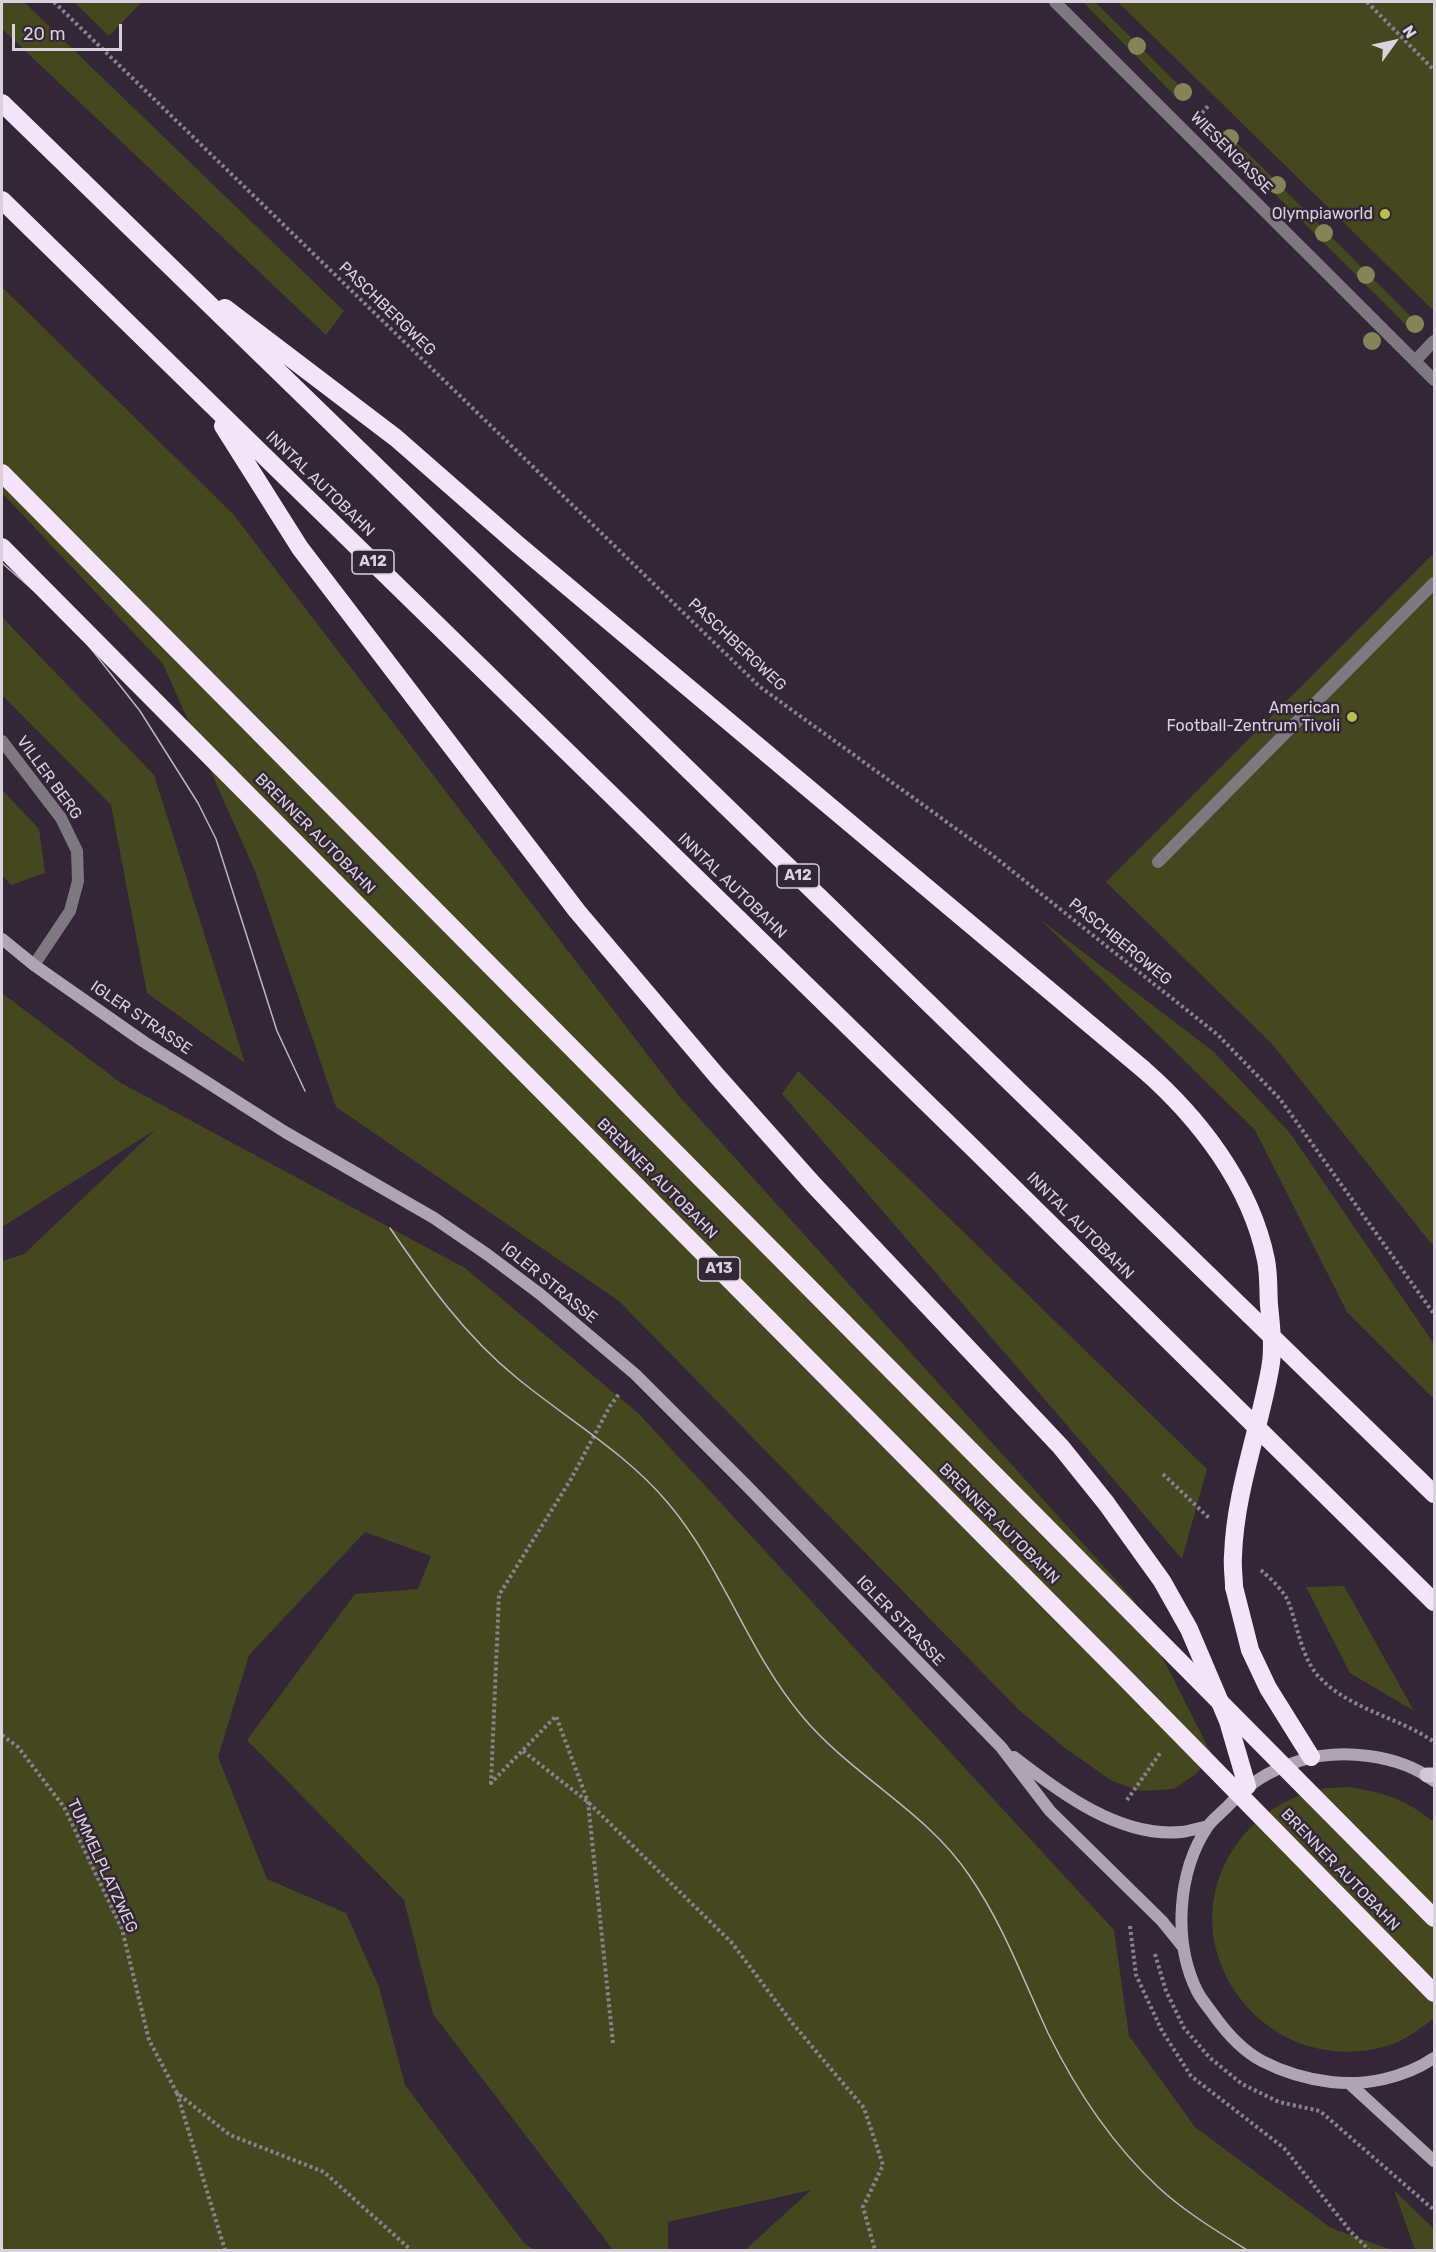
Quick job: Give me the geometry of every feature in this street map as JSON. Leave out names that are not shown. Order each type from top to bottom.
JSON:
[{"type":"highway","name":"A12","points":[[2,103],[1434,1494]]},
{"type":"highway","name":"INNTAL AUTOBAHN","points":[[2,200],[1434,1602]]},
{"type":"highway","points":[[162,259],[396,438],[517,544],[1143,1069],[1176,1100],[1203,1132],[1229,1170],[1250,1210],[1266,1260],[1271,1366],[1239,1506],[1233,1556],[1234,1587],[1250,1650],[1268,1688],[1311,1757]]},
{"type":"highway","points":[[206,399],[300,548],[578,911],[717,1076],[813,1184],[1060,1447],[1106,1503],[1162,1581],[1189,1629],[1228,1721],[1247,1786]]},
{"type":"highway","name":"BRENNER AUTOBAHN","points":[[2,473],[1434,1918]]},
{"type":"highway","name":"BRENNER AUTOBAHN","points":[[2,547],[1118,1671],[1434,1994]]},
{"type":"main road","name":"IGLER STRASSE","points":[[2,939],[34,965],[144,1042],[285,1132],[434,1218],[540,1293],[634,1374],[746,1485],[1001,1747],[1050,1811],[1162,1921],[1183,1947]]},
{"type":"main road","name":"IGLER STRASSE","points":[[1001,1747],[1060,1792],[1113,1820],[1153,1831],[1180,1832],[1208,1826]]},
{"type":"main road","points":[[1432,1777],[1390,1760],[1351,1754],[1311,1757],[1278,1768],[1247,1786],[1208,1826],[1190,1864],[1181,1905],[1183,1947],[1197,1991],[1224,2030],[1260,2060],[1304,2078],[1350,2084],[1379,2081],[1434,2063]]},
{"type":"main road","points":[[1350,2084],[1434,2161]]},
{"type":"lane","name":"WIESENGASSE","points":[[1055,2],[1434,380]]},
{"type":"lane","points":[[1416,361],[1434,341]]},
{"type":"lane","points":[[1158,862],[1434,583]]},
{"type":"lane","name":"VILLER BERG","points":[[2,741],[61,818],[77,851],[78,881],[70,911],[34,965]]},
{"type":"path","name":"PASCHBERGWEG","points":[[54,2],[760,687],[991,854],[1218,1035],[1280,1099],[1434,1314]]},
{"type":"path","points":[[1367,2],[1434,70]]},
{"type":"path","points":[[613,2043],[588,1802],[556,1716],[491,1783],[499,1595],[571,1479],[610,1406],[634,1374]]},
{"type":"path","points":[[1163,1473],[1213,1522]]},
{"type":"path","points":[[1255,1563],[1287,1599],[1295,1628],[1318,1676],[1343,1698],[1419,1731],[1434,1742]]},
{"type":"path","name":"TUMMELPLATZWEG","points":[[2,1735],[18,1748],[64,1807],[122,1929],[149,2040],[177,2093],[230,2135],[324,2172],[411,2250]]},
{"type":"path","points":[[522,1751],[588,1802],[732,1944],[793,2024],[864,2108],[883,2165],[863,2207],[875,2250]]},
{"type":"path","points":[[1129,1917],[1136,1975],[1161,2031],[1191,2076],[1284,2148],[1351,2232],[1369,2250]]},
{"type":"path","points":[[177,2093],[225,2250]]},
{"type":"green space","points":[[2,2],[24,2],[344,311],[326,335],[2,29]]},
{"type":"green space","points":[[74,2],[142,2],[109,36]]},
{"type":"green space","points":[[1083,2],[1095,2],[1181,87],[1184,95],[1175,96]]},
{"type":"green space","name":"Olympiaworld","points":[[1118,2],[1434,2],[1434,311]]},
{"type":"green space","points":[[1223,131],[1251,156],[1419,325],[1413,332],[1221,140],[1219,137]]},
{"type":"green space","points":[[2,287],[233,514],[680,1097],[1133,1599],[1212,1755],[1196,1774],[1174,1789],[1141,1791],[1112,1781],[1065,1748],[1020,1711],[619,1301],[336,1107],[255,871],[163,664],[2,493]]},
{"type":"green space","name":"American Football-Zentrum Tivoli","points":[[1434,553],[1434,1247],[1272,1044],[1106,882]]},
{"type":"green space","points":[[2,617],[154,775],[245,1063],[147,993],[111,805],[2,695]]},
{"type":"green space","points":[[2,790],[39,829],[45,873],[11,885],[2,875]]},
{"type":"green space","points":[[1041,920],[1214,1052],[1290,1133],[1434,1344],[1434,1399],[1347,1312],[1255,1130]]},
{"type":"green space","points":[[2,993],[121,1083],[465,1268],[639,1414],[1114,1930],[1129,2036],[1195,2127],[1331,2228],[1392,2250],[745,2250],[811,2190],[668,2222],[668,2250],[613,2250],[433,2014],[404,1900],[247,1740],[355,1594],[418,1589],[431,1556],[365,1532],[249,1655],[218,1757],[267,1879],[346,1913],[379,1987],[405,2085],[524,2243],[534,2250],[2,2250],[2,1261],[24,1254],[155,1130],[2,1227]]},
{"type":"green space","points":[[798,1071],[1207,1469],[1182,1559],[782,1094]]},
{"type":"green space","points":[[1344,1586],[1414,1711],[1350,1673],[1306,1587]]},
{"type":"green space","points":[[1349,1787],[1404,1802],[1434,1822],[1434,2018],[1406,2037],[1383,2047],[1331,2051],[1292,2040],[1258,2018],[1233,1988],[1217,1953],[1212,1914],[1220,1875],[1242,1837],[1257,1822],[1273,1809],[1302,1794],[1322,1789]]},
{"type":"green space","points":[[1394,2190],[1434,2229],[1434,2250],[1415,2250]]},
{"type":"tram line","points":[[2,563],[81,636],[140,711],[198,803],[216,839],[277,1031],[305,1091]]},
{"type":"tram line","points":[[390,1228],[448,1308],[498,1362],[615,1452],[668,1503],[705,1555],[766,1665],[802,1716],[843,1757],[932,1832],[952,1852],[969,1875],[1002,1932],[1059,2054],[1083,2095],[1110,2134],[1125,2153],[1168,2196],[1201,2221],[1247,2250]]},
{"type":"place","name":"Olympiaworld","points":[[1385,214]]},
{"type":"place","name":"American Football-Zentrum Tivoli","points":[[1352,717]]}]
